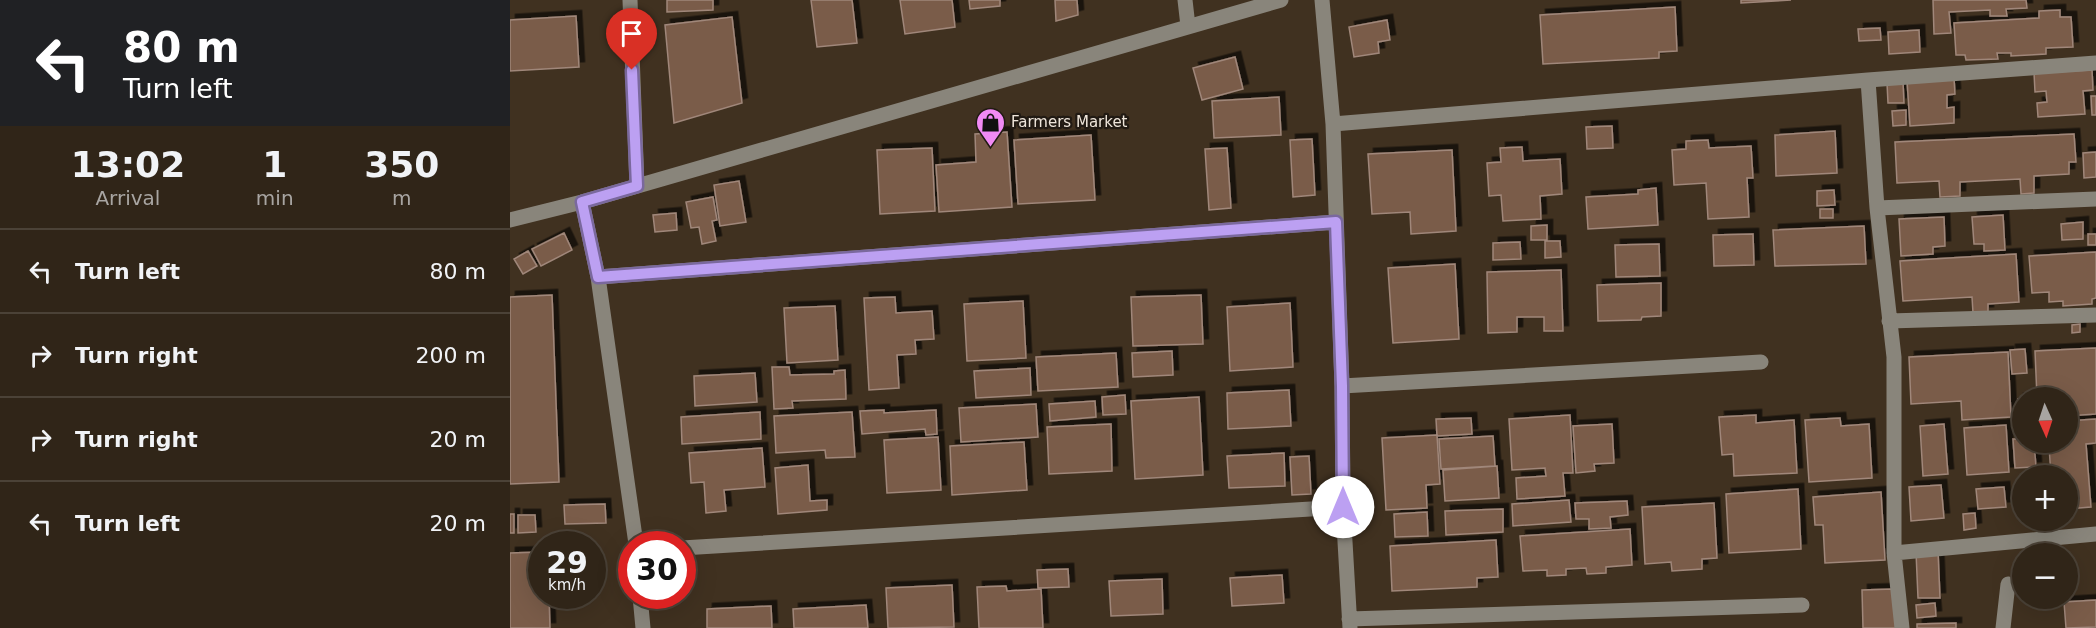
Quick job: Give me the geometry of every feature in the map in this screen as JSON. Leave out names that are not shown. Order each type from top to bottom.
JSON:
[{"type":"street","points":[[630,0],[637,186]]},
{"type":"street","points":[[1185,0],[1188,26]]},
{"type":"street","points":[[510,220],[582,202],[1281,0]]},
{"type":"street","points":[[1322,0],[1333,124],[1342,386],[1343,507],[1349,623],[1802,605]]},
{"type":"street","points":[[1333,124],[2096,63]]},
{"type":"street","points":[[1868,80],[1877,208],[1894,357],[1894,553],[1902,628]]},
{"type":"street","points":[[1877,208],[2096,199]]},
{"type":"street","points":[[582,202],[598,277],[634,531]]},
{"type":"street","points":[[598,277],[1336,222]]},
{"type":"street","points":[[1889,321],[2096,315]]},
{"type":"street","points":[[1342,386],[1761,362]]},
{"type":"street","points":[[696,547],[1343,507]]},
{"type":"street","points":[[1894,553],[2096,534]]},
{"type":"street","points":[[2003,628],[2008,584]]},
{"type":"street","points":[[641,609],[643,628]]},
{"type":"building","points":[[667,0],[713,0],[713,10],[667,12]]},
{"type":"building","points":[[811,0],[852,0],[857,43],[817,47]]},
{"type":"building","points":[[900,0],[952,0],[955,27],[905,34]]},
{"type":"building","points":[[969,0],[1000,0],[1000,6],[970,9]]},
{"type":"building","points":[[1055,0],[1077,0],[1078,15],[1056,21]]},
{"type":"building","points":[[1741,0],[1791,0],[1741,3]]},
{"type":"building","points":[[1933,0],[2026,0],[2027,8],[2006,9],[2007,16],[1990,16],[1990,10],[1949,12],[1951,33],[1934,34]]},
{"type":"building","points":[[1675,7],[1677,51],[1659,52],[1659,58],[1543,64],[1540,15]]},
{"type":"building","points":[[2060,10],[2060,17],[2071,17],[2073,47],[2046,48],[2046,54],[2011,56],[2011,53],[1997,53],[1998,59],[1966,60],[1965,55],[1956,55],[1954,23],[2039,18],[2039,11]]},
{"type":"building","points":[[576,16],[579,67],[510,71],[510,20]]},
{"type":"building","points":[[732,17],[742,103],[674,123],[665,25]]},
{"type":"building","points":[[1387,20],[1390,40],[1378,42],[1379,53],[1354,57],[1349,27]]},
{"type":"building","points":[[1880,28],[1881,40],[1859,41],[1858,29]]},
{"type":"building","points":[[1919,30],[1920,52],[1889,54],[1888,32]]},
{"type":"building","points":[[1235,57],[1243,89],[1202,100],[1193,68]]},
{"type":"building","points":[[2092,70],[2093,90],[2083,91],[2085,114],[2038,117],[2037,103],[2047,102],[2046,91],[2035,92],[2034,73]]},
{"type":"building","points":[[1954,78],[1955,94],[1947,95],[1947,108],[1954,107],[1954,123],[1910,126],[1907,80]]},
{"type":"building","points":[[1903,82],[1904,103],[1888,103],[1887,83]]},
{"type":"building","points":[[2091,96],[2096,96],[2096,115],[2092,115]]},
{"type":"building","points":[[1279,97],[1281,135],[1214,138],[1212,101]]},
{"type":"building","points":[[1906,110],[1906,125],[1893,126],[1892,111]]},
{"type":"building","points":[[1612,126],[1613,148],[1587,149],[1586,127]]},
{"type":"building","points":[[1835,131],[1837,173],[1776,176],[1775,135]]},
{"type":"building","points":[[1007,132],[1012,207],[939,212],[936,165],[976,162],[975,134]]},
{"type":"building","points":[[2074,134],[2076,162],[2069,162],[2069,174],[2034,176],[2034,193],[2021,194],[2020,179],[1960,182],[1960,196],[1940,197],[1939,181],[1897,183],[1895,142]]},
{"type":"building","points":[[1091,135],[1095,200],[1018,204],[1014,140]]},
{"type":"building","points":[[1312,139],[1315,195],[1293,197],[1290,140]]},
{"type":"building","points":[[1708,140],[1709,148],[1751,146],[1753,178],[1747,178],[1749,217],[1708,219],[1706,183],[1674,185],[1672,150],[1686,149],[1686,141]]},
{"type":"building","points":[[1522,147],[1523,161],[1560,159],[1562,194],[1540,196],[1541,219],[1503,221],[1501,195],[1489,196],[1487,163],[1501,162],[1500,148]]},
{"type":"building","points":[[932,148],[935,211],[880,214],[877,150]]},
{"type":"building","points":[[1227,148],[1231,208],[1209,210],[1205,149]]},
{"type":"building","points":[[1452,150],[1456,231],[1411,234],[1410,212],[1372,214],[1368,154]]},
{"type":"building","points":[[2096,152],[2096,177],[2084,178],[2083,153]]},
{"type":"building","points":[[739,181],[746,222],[720,226],[714,185]]},
{"type":"building","points":[[1656,188],[1658,225],[1588,229],[1586,197],[1638,194],[1638,190]]},
{"type":"building","points":[[1834,190],[1835,205],[1817,206],[1817,191]]},
{"type":"building","points":[[713,197],[717,220],[712,221],[716,241],[702,244],[699,227],[691,228],[686,202]]},
{"type":"building","points":[[1820,209],[1833,209],[1833,218],[1820,218]]},
{"type":"building","points":[[676,213],[677,230],[655,232],[653,215]]},
{"type":"building","points":[[2003,215],[2005,250],[1984,251],[1984,244],[1974,244],[1972,217]]},
{"type":"building","points":[[1944,217],[1945,246],[1933,247],[1933,254],[1901,256],[1899,219]]},
{"type":"building","points":[[2083,222],[2083,239],[2062,240],[2061,224]]},
{"type":"building","points":[[1547,225],[1547,240],[1531,240],[1531,226]]},
{"type":"building","points":[[1864,226],[1866,264],[1775,266],[1773,230]]},
{"type":"building","points":[[564,233],[572,250],[541,266],[532,249]]},
{"type":"building","points":[[1753,234],[1754,265],[1714,266],[1713,235]]},
{"type":"building","points":[[2088,234],[2096,234],[2096,245],[2088,245]]},
{"type":"building","points":[[1545,241],[1560,241],[1561,257],[1545,258]]},
{"type":"building","points":[[1520,242],[1521,259],[1493,260],[1493,243]]},
{"type":"building","points":[[1659,244],[1660,276],[1616,277],[1615,245]]},
{"type":"building","points":[[528,251],[537,266],[523,274],[514,259]]},
{"type":"building","points":[[2096,252],[2096,298],[2092,299],[2092,304],[2063,306],[2063,301],[2049,302],[2049,292],[2032,293],[2029,256]]},
{"type":"building","points":[[2016,254],[2019,302],[1988,304],[1988,312],[1973,313],[1972,297],[1903,301],[1900,261]]},
{"type":"building","points":[[1455,264],[1459,339],[1393,343],[1388,268]]},
{"type":"building","points":[[1561,270],[1563,331],[1544,331],[1544,317],[1517,317],[1517,332],[1488,333],[1487,272]]},
{"type":"building","points":[[1661,283],[1661,316],[1642,317],[1641,320],[1598,321],[1597,285]]},
{"type":"building","points":[[552,295],[559,482],[510,484],[510,297]]},
{"type":"building","points":[[1201,295],[1203,344],[1133,346],[1131,297]]},
{"type":"building","points":[[895,297],[896,313],[932,311],[934,339],[915,340],[916,354],[897,355],[899,388],[869,390],[864,298]]},
{"type":"building","points":[[1023,301],[1026,358],[967,361],[964,304]]},
{"type":"building","points":[[1290,303],[1293,367],[1230,371],[1227,307]]},
{"type":"building","points":[[835,306],[838,360],[787,363],[784,308]]},
{"type":"building","points":[[2080,324],[2080,332],[2072,333],[2072,325]]},
{"type":"building","points":[[2096,348],[2096,414],[2078,415],[2078,387],[2037,387],[2035,351]]},
{"type":"building","points":[[2025,349],[2027,373],[2012,374],[2010,350]]},
{"type":"building","points":[[1172,351],[1173,375],[1133,377],[1132,353]]},
{"type":"building","points":[[2008,352],[2011,417],[1962,420],[1961,401],[1911,404],[1909,357]]},
{"type":"building","points":[[1116,353],[1118,387],[1038,391],[1036,357]]},
{"type":"building","points":[[772,367],[789,367],[790,375],[834,374],[834,371],[845,370],[846,399],[792,401],[793,408],[774,409]]},
{"type":"building","points":[[1030,368],[1031,395],[976,398],[974,371]]},
{"type":"building","points":[[755,373],[757,402],[695,406],[694,376]]},
{"type":"building","points":[[1289,390],[1291,426],[1228,429],[1227,393]]},
{"type":"building","points":[[1125,395],[1126,414],[1103,415],[1102,397]]},
{"type":"building","points":[[1199,397],[1203,475],[1135,479],[1131,401]]},
{"type":"building","points":[[1095,401],[1096,417],[1050,421],[1049,404]]},
{"type":"building","points":[[1036,404],[1038,437],[961,442],[959,408]]},
{"type":"building","points":[[884,410],[884,413],[936,410],[937,434],[926,435],[925,429],[862,434],[860,411]]},
{"type":"building","points":[[760,412],[761,439],[682,444],[681,417]]},
{"type":"building","points":[[852,412],[855,457],[826,458],[825,450],[776,453],[774,416]]},
{"type":"building","points":[[1570,415],[1573,473],[1563,473],[1565,496],[1517,499],[1516,478],[1546,476],[1545,468],[1512,470],[1509,419]]},
{"type":"building","points":[[1756,415],[1756,423],[1794,420],[1797,473],[1734,476],[1733,454],[1722,455],[1719,417]]},
{"type":"building","points":[[1471,418],[1472,434],[1437,436],[1436,419]]},
{"type":"building","points":[[1840,418],[1841,426],[1869,424],[1872,478],[1809,482],[1805,420]]},
{"type":"building","points":[[2096,419],[2096,443],[2086,444],[2091,507],[2078,508],[2078,465],[2050,465],[2049,453],[2078,453],[2078,420]]},
{"type":"building","points":[[1111,424],[1112,471],[1049,474],[1047,427]]},
{"type":"building","points":[[1612,424],[1614,463],[1594,464],[1595,471],[1576,473],[1573,426]]},
{"type":"building","points":[[1944,424],[1948,474],[1923,476],[1920,426]]},
{"type":"building","points":[[2006,425],[2009,472],[1967,475],[1964,428]]},
{"type":"building","points":[[1437,435],[1440,484],[1426,485],[1427,508],[1386,510],[1382,438]]},
{"type":"building","points":[[1493,436],[1495,466],[1441,469],[1439,439]]},
{"type":"building","points":[[938,437],[941,490],[887,493],[884,440]]},
{"type":"building","points":[[1024,442],[1027,490],[952,495],[950,446]]},
{"type":"building","points":[[762,448],[765,487],[724,490],[726,511],[706,513],[704,482],[691,483],[689,453]]},
{"type":"building","points":[[1284,453],[1285,486],[1229,488],[1227,456]]},
{"type":"building","points":[[2014,453],[2035,453],[2036,465],[2015,465]]},
{"type":"building","points":[[1309,456],[1311,494],[1292,495],[1290,457]]},
{"type":"building","points":[[808,465],[810,501],[827,500],[827,510],[778,514],[775,468]]},
{"type":"building","points":[[1497,466],[1499,498],[1445,501],[1443,470]]},
{"type":"building","points":[[1941,485],[1944,518],[1911,521],[1909,487]]},
{"type":"building","points":[[2004,487],[2006,507],[1978,509],[1976,489]]},
{"type":"building","points":[[1798,489],[1801,549],[1729,553],[1726,494]]},
{"type":"building","points":[[1881,492],[1885,560],[1825,563],[1823,525],[1815,525],[1813,497]]},
{"type":"building","points":[[1569,500],[1571,522],[1513,526],[1512,504]]},
{"type":"building","points":[[1627,501],[1628,515],[1610,517],[1611,528],[1589,529],[1589,519],[1576,519],[1575,503]]},
{"type":"building","points":[[1714,503],[1717,558],[1702,559],[1702,569],[1672,571],[1671,562],[1645,564],[1642,507]]},
{"type":"building","points":[[605,504],[606,523],[565,524],[564,505]]},
{"type":"building","points":[[1503,509],[1503,532],[1446,535],[1445,511]]},
{"type":"building","points":[[1427,512],[1428,536],[1395,537],[1394,514]]},
{"type":"building","points":[[1975,513],[1976,528],[1964,530],[1963,514]]},
{"type":"building","points":[[510,514],[514,514],[514,533],[510,533]]},
{"type":"building","points":[[518,515],[535,515],[536,531],[518,533]]},
{"type":"building","points":[[1630,529],[1632,565],[1606,567],[1606,573],[1587,574],[1586,568],[1566,569],[1566,575],[1547,576],[1547,570],[1523,571],[1520,536]]},
{"type":"building","points":[[1496,540],[1498,577],[1477,578],[1477,587],[1392,591],[1390,546]]},
{"type":"building","points":[[1938,551],[1940,598],[1918,598],[1916,552]]},
{"type":"building","points":[[528,552],[528,609],[549,609],[550,628],[510,628],[510,553]]},
{"type":"building","points":[[1068,569],[1069,587],[1038,588],[1037,570]]},
{"type":"building","points":[[1282,575],[1284,603],[1232,606],[1230,578]]},
{"type":"building","points":[[1162,579],[1163,614],[1111,616],[1109,581]]},
{"type":"building","points":[[952,585],[954,627],[888,628],[886,588]]},
{"type":"building","points":[[1006,586],[1007,591],[1041,589],[1043,628],[979,628],[977,587]]},
{"type":"building","points":[[1894,589],[1896,628],[1863,628],[1862,590]]},
{"type":"building","points":[[2096,600],[2096,627],[2066,628],[2065,609],[2078,609],[2078,601]]},
{"type":"building","points":[[1935,603],[1936,616],[1917,618],[1916,605]]},
{"type":"building","points":[[866,605],[868,628],[794,628],[793,609]]},
{"type":"building","points":[[771,606],[772,628],[707,628],[707,609]]},
{"type":"building","points":[[1956,623],[1956,628],[1917,628],[1917,624]]},
{"type":"place","name":"Farmers Market","points":[[990,148]]},
{"type":"route","points":[[632,70],[637,186],[582,202],[598,277],[1336,222],[1342,386],[1343,507]]}]
